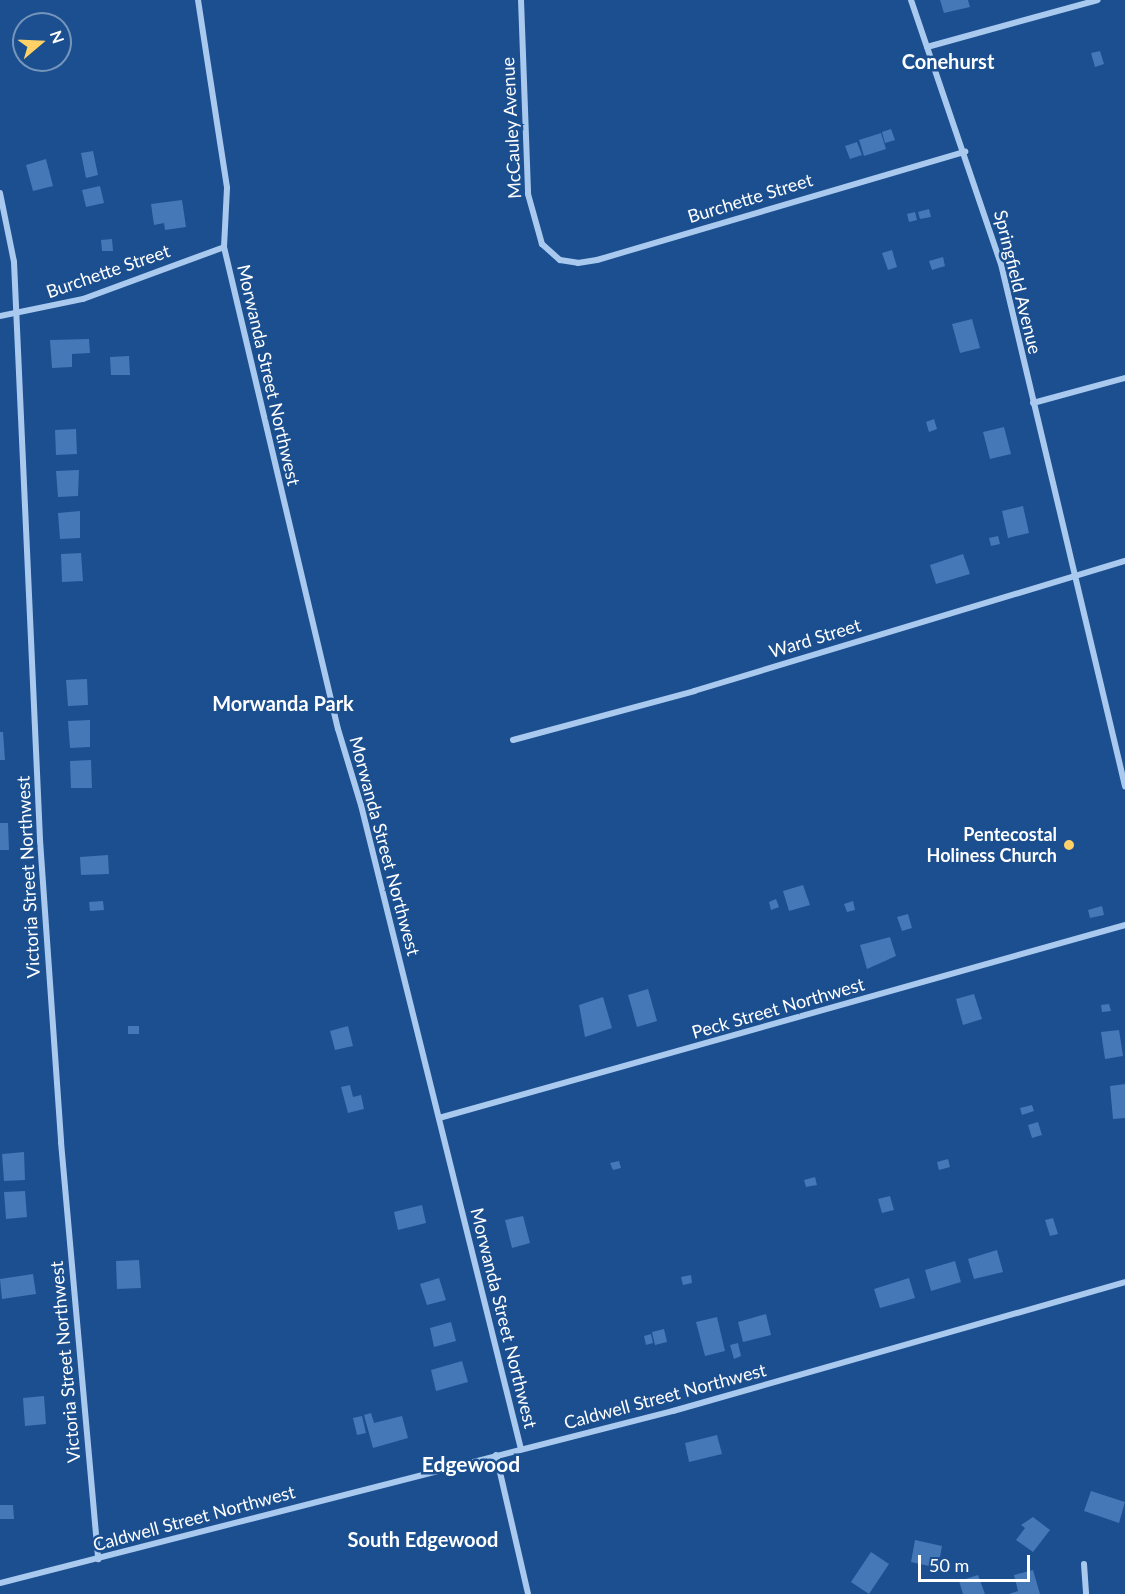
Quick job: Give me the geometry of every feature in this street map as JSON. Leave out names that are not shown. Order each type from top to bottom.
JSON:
[{"type":"street","name":"Morwanda Street Northwest","points":[[198,0],[227,188],[224,247],[338,729],[361,805],[521,1449]]},
{"type":"street","name":"McCauley Avenue","points":[[521,0],[526,173],[538,234],[548,250]]},
{"type":"street","name":"Springfield Avenue","points":[[911,0],[965,152],[1001,264],[1125,786]]},
{"type":"street","points":[[927,47],[1098,0]]},
{"type":"street","name":"Burchette Street","points":[[548,250],[569,262],[597,260],[965,152]]},
{"type":"street","name":"Victoria Street Northwest","points":[[0,193],[14,262],[19,428],[44,899],[98,1559]]},
{"type":"street","name":"Burchette Street","points":[[0,316],[17,315],[82,299],[224,247]]},
{"type":"street","points":[[1033,403],[1125,378]]},
{"type":"street","name":"Ward Street","points":[[513,740],[1125,561]]},
{"type":"street","name":"Peck Street Northwest","points":[[439,1118],[1125,925]]},
{"type":"street","name":"Caldwell Street Northwest","points":[[0,1583],[673,1411],[1125,1282]]},
{"type":"street","points":[[496,1455],[528,1594]]},
{"type":"street","points":[[1084,1564],[1086,1594]]},
{"type":"building","points":[[940,0],[968,0],[970,7],[944,13]]},
{"type":"building","points":[[1100,51],[1104,64],[1095,67],[1091,53]]},
{"type":"building","points":[[891,129],[895,140],[885,143],[882,132]]},
{"type":"building","points":[[881,133],[886,149],[864,156],[859,140]]},
{"type":"building","points":[[857,142],[862,155],[850,159],[845,146]]},
{"type":"building","points":[[93,151],[98,175],[86,178],[81,153]]},
{"type":"building","points":[[46,159],[53,186],[33,191],[26,165]]},
{"type":"building","points":[[100,186],[104,203],[86,207],[82,190]]},
{"type":"building","points":[[182,200],[186,227],[165,230],[164,223],[154,225],[151,204]]},
{"type":"building","points":[[929,209],[931,217],[920,219],[918,212]]},
{"type":"building","points":[[915,212],[917,220],[909,222],[907,214]]},
{"type":"building","points":[[112,239],[113,251],[102,251],[101,240]]},
{"type":"building","points":[[892,250],[897,267],[888,270],[882,253]]},
{"type":"building","points":[[943,257],[945,266],[932,270],[929,261]]},
{"type":"building","points":[[972,319],[980,348],[960,353],[952,324]]},
{"type":"building","points":[[89,339],[90,353],[72,354],[72,367],[52,368],[50,340]]},
{"type":"building","points":[[129,356],[130,375],[111,375],[110,357]]},
{"type":"building","points":[[934,419],[937,429],[929,432],[926,422]]},
{"type":"building","points":[[1004,427],[1011,454],[990,459],[983,432]]},
{"type":"building","points":[[76,429],[77,454],[56,455],[55,430]]},
{"type":"building","points":[[79,470],[78,496],[58,497],[56,471]]},
{"type":"building","points":[[1023,506],[1029,533],[1008,538],[1002,511]]},
{"type":"building","points":[[80,511],[80,538],[60,539],[58,513]]},
{"type":"building","points":[[998,536],[1000,544],[991,546],[989,538]]},
{"type":"building","points":[[81,553],[83,581],[62,582],[61,554]]},
{"type":"building","points":[[963,554],[970,574],[936,584],[930,565]]},
{"type":"building","points":[[87,679],[88,705],[68,706],[66,680]]},
{"type":"building","points":[[90,720],[90,747],[70,748],[68,721]]},
{"type":"building","points":[[0,732],[3,732],[5,760],[0,760]]},
{"type":"building","points":[[91,760],[92,788],[71,788],[70,761]]},
{"type":"building","points":[[0,823],[8,823],[9,850],[0,850]]},
{"type":"building","points":[[108,855],[109,874],[81,875],[80,857]]},
{"type":"building","points":[[803,885],[810,905],[789,911],[783,891]]},
{"type":"building","points":[[776,899],[779,907],[771,910],[769,902]]},
{"type":"building","points":[[103,901],[104,910],[90,911],[89,902]]},
{"type":"building","points":[[853,901],[855,910],[847,912],[844,904]]},
{"type":"building","points":[[1102,906],[1104,915],[1090,918],[1088,910]]},
{"type":"building","points":[[908,914],[912,928],[902,931],[897,917]]},
{"type":"building","points":[[890,937],[896,956],[867,969],[860,945]]},
{"type":"building","points":[[648,989],[657,1021],[637,1027],[628,995]]},
{"type":"building","points":[[974,994],[982,1019],[963,1025],[956,999]]},
{"type":"building","points":[[603,997],[612,1028],[585,1037],[579,1005]]},
{"type":"building","points":[[1109,1004],[1111,1011],[1102,1012],[1101,1005]]},
{"type":"building","points":[[128,1026],[139,1026],[139,1034],[128,1034]]},
{"type":"building","points":[[348,1026],[353,1046],[335,1050],[330,1031]]},
{"type":"building","points":[[1119,1030],[1123,1056],[1105,1059],[1101,1032]]},
{"type":"building","points":[[1125,1084],[1125,1118],[1113,1119],[1110,1086]]},
{"type":"building","points":[[350,1085],[353,1097],[361,1095],[364,1109],[348,1113],[341,1087]]},
{"type":"building","points":[[1032,1105],[1034,1111],[1022,1115],[1020,1108]]},
{"type":"building","points":[[1038,1122],[1042,1135],[1032,1138],[1028,1125]]},
{"type":"building","points":[[24,1152],[25,1180],[4,1181],[2,1154]]},
{"type":"building","points":[[948,1159],[950,1167],[939,1170],[937,1162]]},
{"type":"building","points":[[619,1161],[621,1168],[613,1170],[610,1163]]},
{"type":"building","points":[[815,1177],[817,1185],[806,1187],[804,1180]]},
{"type":"building","points":[[25,1191],[27,1217],[6,1219],[4,1192]]},
{"type":"building","points":[[890,1196],[894,1210],[882,1213],[878,1199]]},
{"type":"building","points":[[422,1205],[426,1223],[398,1230],[394,1212]]},
{"type":"building","points":[[523,1216],[530,1243],[512,1248],[505,1220]]},
{"type":"building","points":[[1053,1218],[1058,1234],[1050,1236],[1045,1220]]},
{"type":"building","points":[[997,1250],[1003,1272],[974,1279],[968,1259]]},
{"type":"building","points":[[139,1260],[141,1288],[117,1289],[116,1261]]},
{"type":"building","points":[[955,1261],[961,1282],[931,1291],[925,1270]]},
{"type":"building","points":[[33,1274],[36,1294],[2,1299],[0,1279]]},
{"type":"building","points":[[691,1275],[692,1283],[683,1285],[681,1277]]},
{"type":"building","points":[[439,1278],[446,1300],[427,1305],[420,1284]]},
{"type":"building","points":[[909,1278],[915,1298],[880,1308],[874,1289]]},
{"type":"building","points":[[766,1314],[771,1335],[743,1342],[738,1322]]},
{"type":"building","points":[[717,1317],[725,1351],[705,1356],[696,1322]]},
{"type":"building","points":[[451,1322],[456,1341],[434,1347],[430,1328]]},
{"type":"building","points":[[664,1329],[667,1342],[655,1345],[652,1332]]},
{"type":"building","points":[[651,1334],[653,1343],[646,1345],[644,1336]]},
{"type":"building","points":[[738,1343],[741,1356],[734,1359],[730,1345]]},
{"type":"building","points":[[462,1361],[468,1382],[436,1391],[431,1370]]},
{"type":"building","points":[[44,1396],[46,1424],[25,1426],[23,1398]]},
{"type":"building","points":[[371,1413],[374,1423],[402,1416],[408,1438],[373,1448],[364,1415]]},
{"type":"building","points":[[362,1416],[366,1433],[357,1435],[353,1418]]},
{"type":"building","points":[[717,1435],[722,1454],[689,1462],[685,1443]]},
{"type":"building","points":[[1091,1491],[1125,1502],[1119,1523],[1084,1511]]},
{"type":"building","points":[[0,1505],[13,1505],[14,1519],[0,1519]]},
{"type":"building","points":[[1033,1517],[1050,1530],[1033,1552],[1016,1540],[1025,1528],[1021,1525]]},
{"type":"building","points":[[915,1540],[942,1546],[938,1568],[911,1562]]},
{"type":"building","points":[[871,1552],[889,1564],[869,1594],[851,1582]]},
{"type":"building","points":[[1033,1570],[1040,1594],[1009,1594],[1018,1591],[1014,1575]]},
{"type":"building","points":[[978,1575],[985,1594],[963,1594],[959,1581]]},
{"type":"place","name":"Pentecostal Holiness Church","points":[[1069,845]]},
{"type":"district","name":"Conehurst","points":[[948,61]]},
{"type":"district","name":"Morwanda Park","points":[[283,703]]},
{"type":"district","name":"Edgewood","points":[[471,1464]]},
{"type":"district","name":"South Edgewood","points":[[423,1539]]}]
